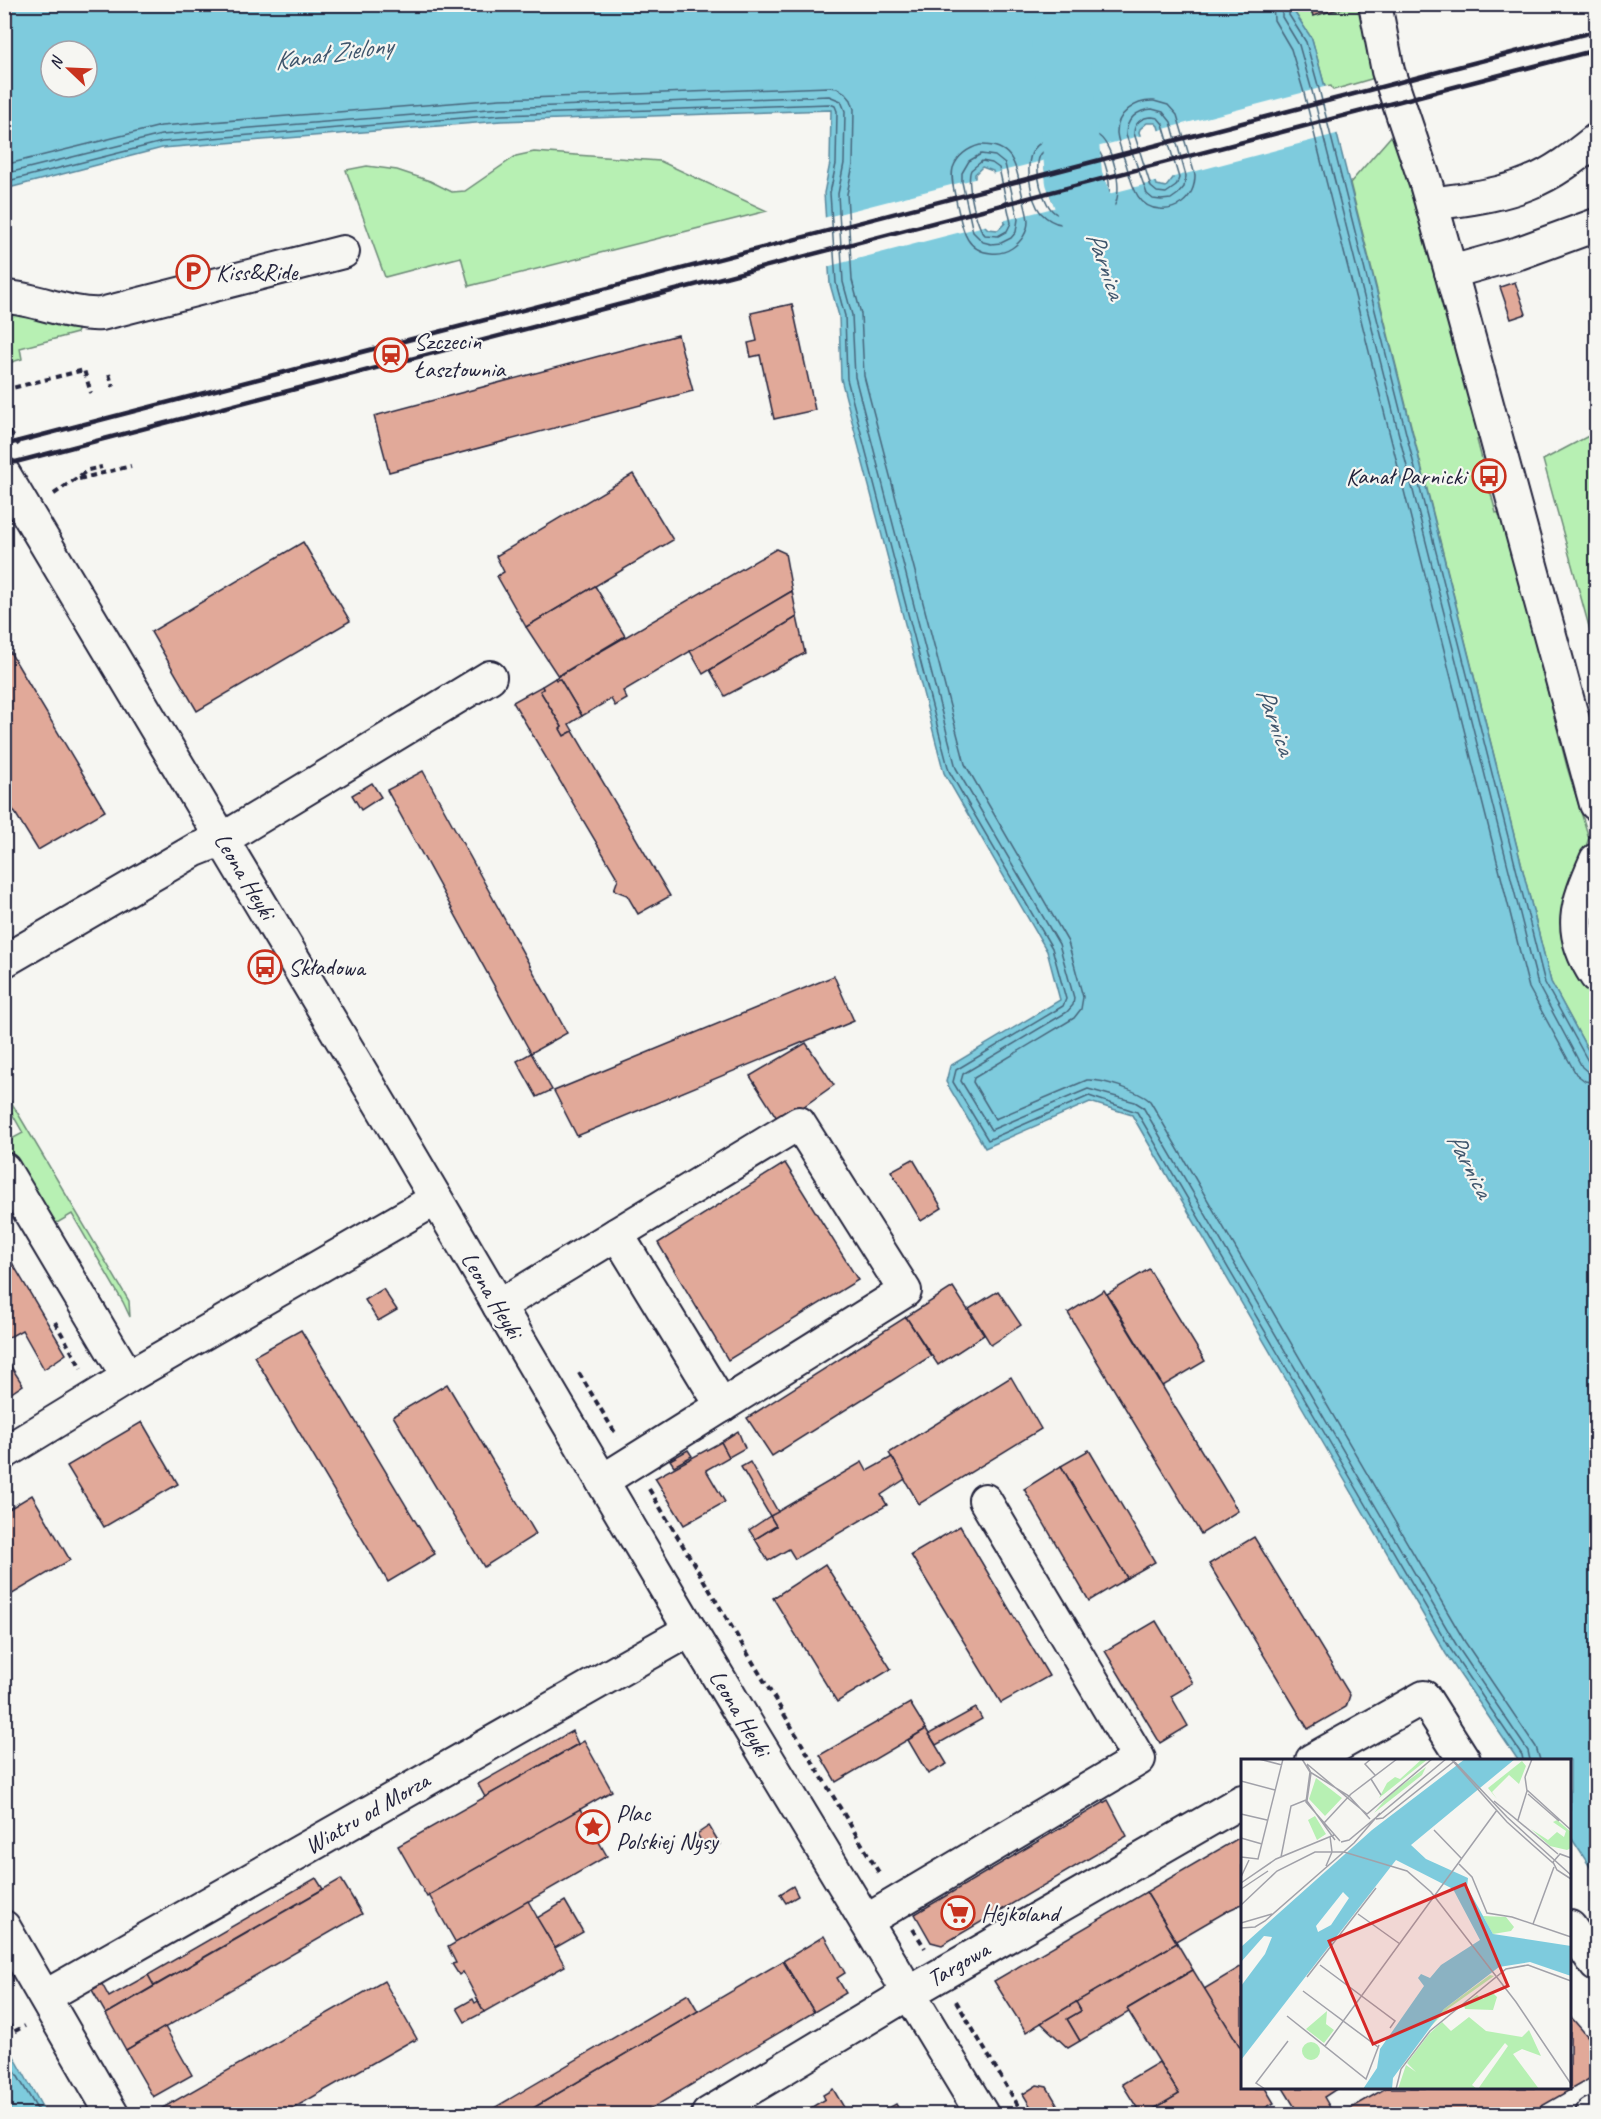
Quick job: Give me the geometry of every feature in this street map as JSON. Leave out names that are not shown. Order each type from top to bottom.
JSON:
[{"type":"street","points":[[1375,4],[1388,71],[1432,204],[1596,804]]},
{"type":"street","points":[[1432,204],[1483,196],[1531,183],[1575,157],[1596,140]]},
{"type":"street","points":[[1451,272],[1519,253],[1596,225]]},
{"type":"street","points":[[4,297],[29,300],[76,312],[100,314],[343,252]]},
{"type":"street","name":"Leona Heyki","points":[[4,474],[223,839],[690,1630],[982,2115]]},
{"type":"street","points":[[4,961],[195,850],[223,839],[490,677]]},
{"type":"street","points":[[1596,860],[1580,896],[1576,932],[1588,963],[1596,976]]},
{"type":"street","points":[[499,1306],[799,1123],[905,1291],[602,1481]]},
{"type":"street","points":[[4,1169],[128,1377]]},
{"type":"street","points":[[4,1452],[128,1377],[436,1199]]},
{"type":"street","points":[[617,1234],[722,1406]]},
{"type":"street","points":[[866,1921],[1139,1759],[985,1500]]},
{"type":"street","name":"Wiatru od Morza","points":[[46,1996],[690,1630]]},
{"type":"street","points":[[1316,1759],[1424,1697],[1463,1759]]},
{"type":"street","name":"Targowa","points":[[708,2115],[909,1993],[1241,1802]]},
{"type":"street","points":[[4,1927],[46,1996],[112,2115]]},
{"type":"street","points":[[1571,1930],[1596,1965]]},
{"type":"street","points":[[1592,2115],[1596,2112]]},
{"type":"path","points":[[4,375],[8,389],[84,370],[91,393]]},
{"type":"path","points":[[109,374],[113,387]]},
{"type":"path","points":[[76,479],[131,466]]},
{"type":"path","points":[[51,496],[88,470],[102,467]]},
{"type":"path","points":[[633,1462],[1023,2115]]},
{"type":"path","points":[[4,2015],[6,2023],[13,2032]]},
{"type":"green space","points":[[1296,5],[1310,5],[1313,16],[1349,5],[1363,5],[1378,77],[1333,90],[1331,86],[1325,87],[1312,39],[1295,13]]},
{"type":"green space","points":[[1393,134],[1482,438],[1477,440],[1496,513],[1502,512],[1567,767],[1589,838],[1562,914],[1579,966],[1596,994],[1596,1065],[1551,982],[1350,183]]},
{"type":"green space","points":[[534,152],[660,161],[767,211],[469,286],[461,257],[385,277],[346,170],[367,166],[397,170],[430,181],[452,192],[465,191],[516,156]]},
{"type":"green space","points":[[5,309],[80,326],[77,333],[20,348],[22,359],[5,364]]},
{"type":"green space","points":[[1596,432],[1596,652],[1543,460]]},
{"type":"green space","points":[[4,1090],[129,1301],[130,1317],[72,1214],[57,1223],[49,1221],[6,1149],[8,1141],[23,1133],[5,1101]]},
{"type":"water","name":"Kanał Zielony","points":[[5,5],[1296,5],[1295,13],[1312,39],[1325,87],[1551,982],[1596,1065],[1596,1876],[1571,1838],[1571,1759],[1517,1759],[1446,1654],[1132,1115],[1090,1102],[985,1148],[946,1082],[950,1066],[1060,1000],[1047,951],[944,773],[841,379],[839,316],[830,284],[824,193],[830,163],[831,110],[501,121],[162,148],[5,189]],"holes":[[[1147,123],[1155,123],[1158,126],[1173,178],[1166,187],[1157,185],[1139,132]],[[1085,153],[1096,193],[1061,201],[1051,164]],[[982,167],[993,171],[1005,223],[998,230],[988,229],[985,226],[975,179],[975,174]]]},
{"type":"water","points":[[5,2040],[46,2114],[5,2114]]},
{"type":"pier","points":[[1328,86],[1340,133],[1170,178],[1156,131]]},
{"type":"pier","points":[[1143,135],[1159,181],[1002,221],[991,174]],"holes":[[[1084,156],[1093,192],[1068,199],[1062,198],[1054,165]]]},
{"type":"pier","points":[[978,178],[988,225],[826,267],[823,218]]},
{"type":"building","points":[[1310,4],[1349,4],[1350,6],[1313,16]]},
{"type":"building","points":[[1515,282],[1526,314],[1511,319],[1500,287]]},
{"type":"building","points":[[792,304],[815,410],[774,419],[760,355],[751,357],[748,343],[757,341],[751,313]]},
{"type":"building","points":[[678,335],[693,391],[389,472],[374,416]]},
{"type":"building","points":[[633,474],[673,540],[526,627],[497,576],[504,572],[496,556]]},
{"type":"building","points":[[303,542],[350,621],[197,711],[151,632]]},
{"type":"building","points":[[776,549],[785,553],[792,591],[623,691],[627,699],[615,706],[611,699],[582,716],[560,679],[556,680],[555,678]]},
{"type":"building","points":[[595,586],[625,636],[558,676],[526,627]]},
{"type":"building","points":[[792,591],[797,617],[703,674],[690,651]]},
{"type":"building","points":[[797,617],[805,653],[725,696],[710,670]]},
{"type":"building","points":[[4,642],[105,811],[38,850],[4,795]]},
{"type":"building","points":[[555,678],[560,679],[582,716],[569,724],[573,731],[564,736],[560,729],[562,727],[540,691],[543,689],[542,686]]},
{"type":"building","points":[[542,686],[543,689],[540,691],[562,727],[560,729],[564,736],[573,731],[670,896],[638,914],[627,895],[614,890],[618,879],[513,702]]},
{"type":"building","points":[[423,771],[567,1033],[531,1053],[387,790]]},
{"type":"building","points":[[372,783],[381,797],[361,810],[352,795]]},
{"type":"building","points":[[834,976],[854,1021],[577,1136],[554,1091]]},
{"type":"building","points":[[806,1043],[834,1085],[780,1123],[750,1076]]},
{"type":"building","points":[[531,1053],[552,1090],[537,1097],[517,1061]]},
{"type":"building","points":[[913,1159],[942,1208],[921,1221],[891,1171]]},
{"type":"building","points":[[785,1163],[858,1280],[728,1360],[658,1243]]},
{"type":"building","points":[[4,1249],[66,1354],[44,1369],[22,1330],[4,1340]]},
{"type":"building","points":[[1149,1269],[1205,1361],[1163,1386],[1107,1294]]},
{"type":"building","points":[[953,1287],[984,1335],[938,1365],[906,1317]]},
{"type":"building","points":[[383,1289],[397,1310],[378,1321],[365,1300]]},
{"type":"building","points":[[1104,1290],[1238,1511],[1201,1534],[1068,1313]]},
{"type":"building","points":[[998,1291],[1021,1325],[991,1345],[969,1309]]},
{"type":"building","points":[[906,1317],[931,1356],[772,1456],[747,1418]]},
{"type":"building","points":[[301,1330],[435,1554],[388,1582],[254,1356]]},
{"type":"building","points":[[4,1356],[23,1385],[4,1398]]},
{"type":"building","points":[[1011,1377],[1041,1429],[919,1504],[889,1453]]},
{"type":"building","points":[[447,1384],[536,1534],[484,1567],[393,1416]]},
{"type":"building","points":[[142,1422],[178,1484],[104,1527],[67,1466]]},
{"type":"building","points":[[738,1431],[745,1448],[729,1457],[721,1442]]},
{"type":"building","points":[[721,1442],[729,1457],[706,1470],[725,1502],[684,1525],[655,1478]]},
{"type":"building","points":[[688,1450],[692,1456],[674,1466],[670,1460]]},
{"type":"building","points":[[1089,1450],[1155,1562],[1127,1578],[1061,1466]]},
{"type":"building","points":[[892,1457],[905,1479],[881,1495],[887,1505],[795,1559],[789,1549],[768,1561],[755,1539],[776,1526],[770,1516],[862,1462],[867,1471]]},
{"type":"building","points":[[750,1462],[778,1512],[770,1516],[741,1467]]},
{"type":"building","points":[[1061,1466],[1127,1578],[1089,1601],[1024,1489]]},
{"type":"building","points":[[32,1495],[70,1560],[4,1599],[4,1512]]},
{"type":"building","points":[[770,1516],[776,1526],[755,1539],[749,1530]]},
{"type":"building","points":[[960,1526],[1049,1676],[1001,1703],[911,1555]]},
{"type":"building","points":[[1254,1537],[1350,1695],[1346,1707],[1308,1729],[1209,1564]]},
{"type":"building","points":[[825,1564],[891,1669],[837,1702],[773,1598]]},
{"type":"building","points":[[1156,1621],[1193,1683],[1171,1696],[1188,1726],[1160,1743],[1105,1651]]},
{"type":"building","points":[[910,1703],[926,1729],[836,1782],[820,1755]]},
{"type":"building","points":[[976,1708],[982,1719],[936,1745],[929,1734]]},
{"type":"building","points":[[926,1729],[947,1764],[928,1774],[908,1740]]},
{"type":"building","points":[[572,1731],[578,1744],[485,1797],[478,1784]]},
{"type":"building","points":[[584,1741],[612,1791],[427,1897],[398,1846]]},
{"type":"building","points":[[1108,1800],[1127,1836],[942,1945],[931,1942],[915,1914]]},
{"type":"building","points":[[580,1809],[607,1856],[456,1943],[429,1895]]},
{"type":"building","points":[[709,1826],[720,1844],[708,1852],[697,1834]]},
{"type":"building","points":[[1241,1837],[1241,1904],[1176,1941],[1146,1892]]},
{"type":"building","points":[[316,1878],[323,1889],[154,1986],[148,1975]]},
{"type":"building","points":[[341,1879],[362,1914],[126,2050],[106,2014]]},
{"type":"building","points":[[793,1886],[798,1896],[786,1903],[780,1894]]},
{"type":"building","points":[[1146,1892],[1177,1943],[1026,2032],[994,1981]]},
{"type":"building","points":[[528,1901],[565,1966],[484,2012],[463,1972],[459,1975],[452,1964],[456,1963],[448,1947]]},
{"type":"building","points":[[565,1901],[583,1932],[555,1948],[537,1918]]},
{"type":"building","points":[[824,1936],[845,1973],[837,1978],[846,1993],[814,2012],[783,1961]]},
{"type":"building","points":[[1177,1943],[1193,1970],[1128,2008],[1129,2012],[1080,2041],[1067,2019],[1081,2011],[1076,2002]]},
{"type":"building","points":[[783,1961],[814,2012],[642,2114],[523,2114]]},
{"type":"building","points":[[1241,1967],[1241,2048],[1204,1989]]},
{"type":"building","points":[[1193,1970],[1241,2048],[1241,2089],[1266,2089],[1274,2103],[1255,2114],[1145,2114],[1179,2094],[1127,2009]]},
{"type":"building","points":[[148,1975],[154,1986],[106,2014],[92,1990],[102,1984],[109,1997]]},
{"type":"building","points":[[384,1981],[417,2039],[414,2041],[283,2114],[161,2114],[159,2110]]},
{"type":"building","points":[[688,1994],[698,2011],[523,2114],[484,2114]]},
{"type":"building","points":[[473,1999],[475,2003],[478,2001],[484,2012],[465,2022],[457,2008]]},
{"type":"building","points":[[1076,2002],[1081,2011],[1067,2019],[1080,2041],[1068,2048],[1041,2023]]},
{"type":"building","points":[[1571,2017],[1596,2046],[1596,2075],[1528,2114],[1341,2114],[1384,2089],[1571,2089]]},
{"type":"building","points":[[165,2027],[192,2075],[153,2097],[126,2050]]},
{"type":"building","points":[[1159,2062],[1179,2094],[1145,2114],[1141,2114],[1122,2084]]},
{"type":"building","points":[[1037,2085],[1047,2087],[1063,2114],[1035,2114],[1023,2094]]},
{"type":"building","points":[[833,2089],[848,2114],[801,2114],[825,2099],[823,2095]]},
{"type":"building","points":[[1284,2089],[1336,2089],[1324,2097],[1332,2111],[1326,2114],[1299,2114]]},
{"type":"building","points":[[896,2104],[902,2114],[878,2114]]},
{"type":"waterway","name":"Parnica","points":[[1056,4],[1074,178],[1109,273]]},
{"type":"railway","points":[[4,445],[1596,31]]},
{"type":"railway","points":[[4,465],[1596,50]]},
{"type":"place","name":"Kiss&Ride","points":[[193,272]]},
{"type":"place","name":"Szczecin Łasztownia","points":[[391,355]]},
{"type":"place","name":"Kanał Parnicki","points":[[1489,476]]},
{"type":"place","name":"Składowa","points":[[265,967]]},
{"type":"place","name":"Plac Polskiej Nysy","points":[[593,1827]]},
{"type":"place","name":"Hejkoland","points":[[958,1913]]}]
